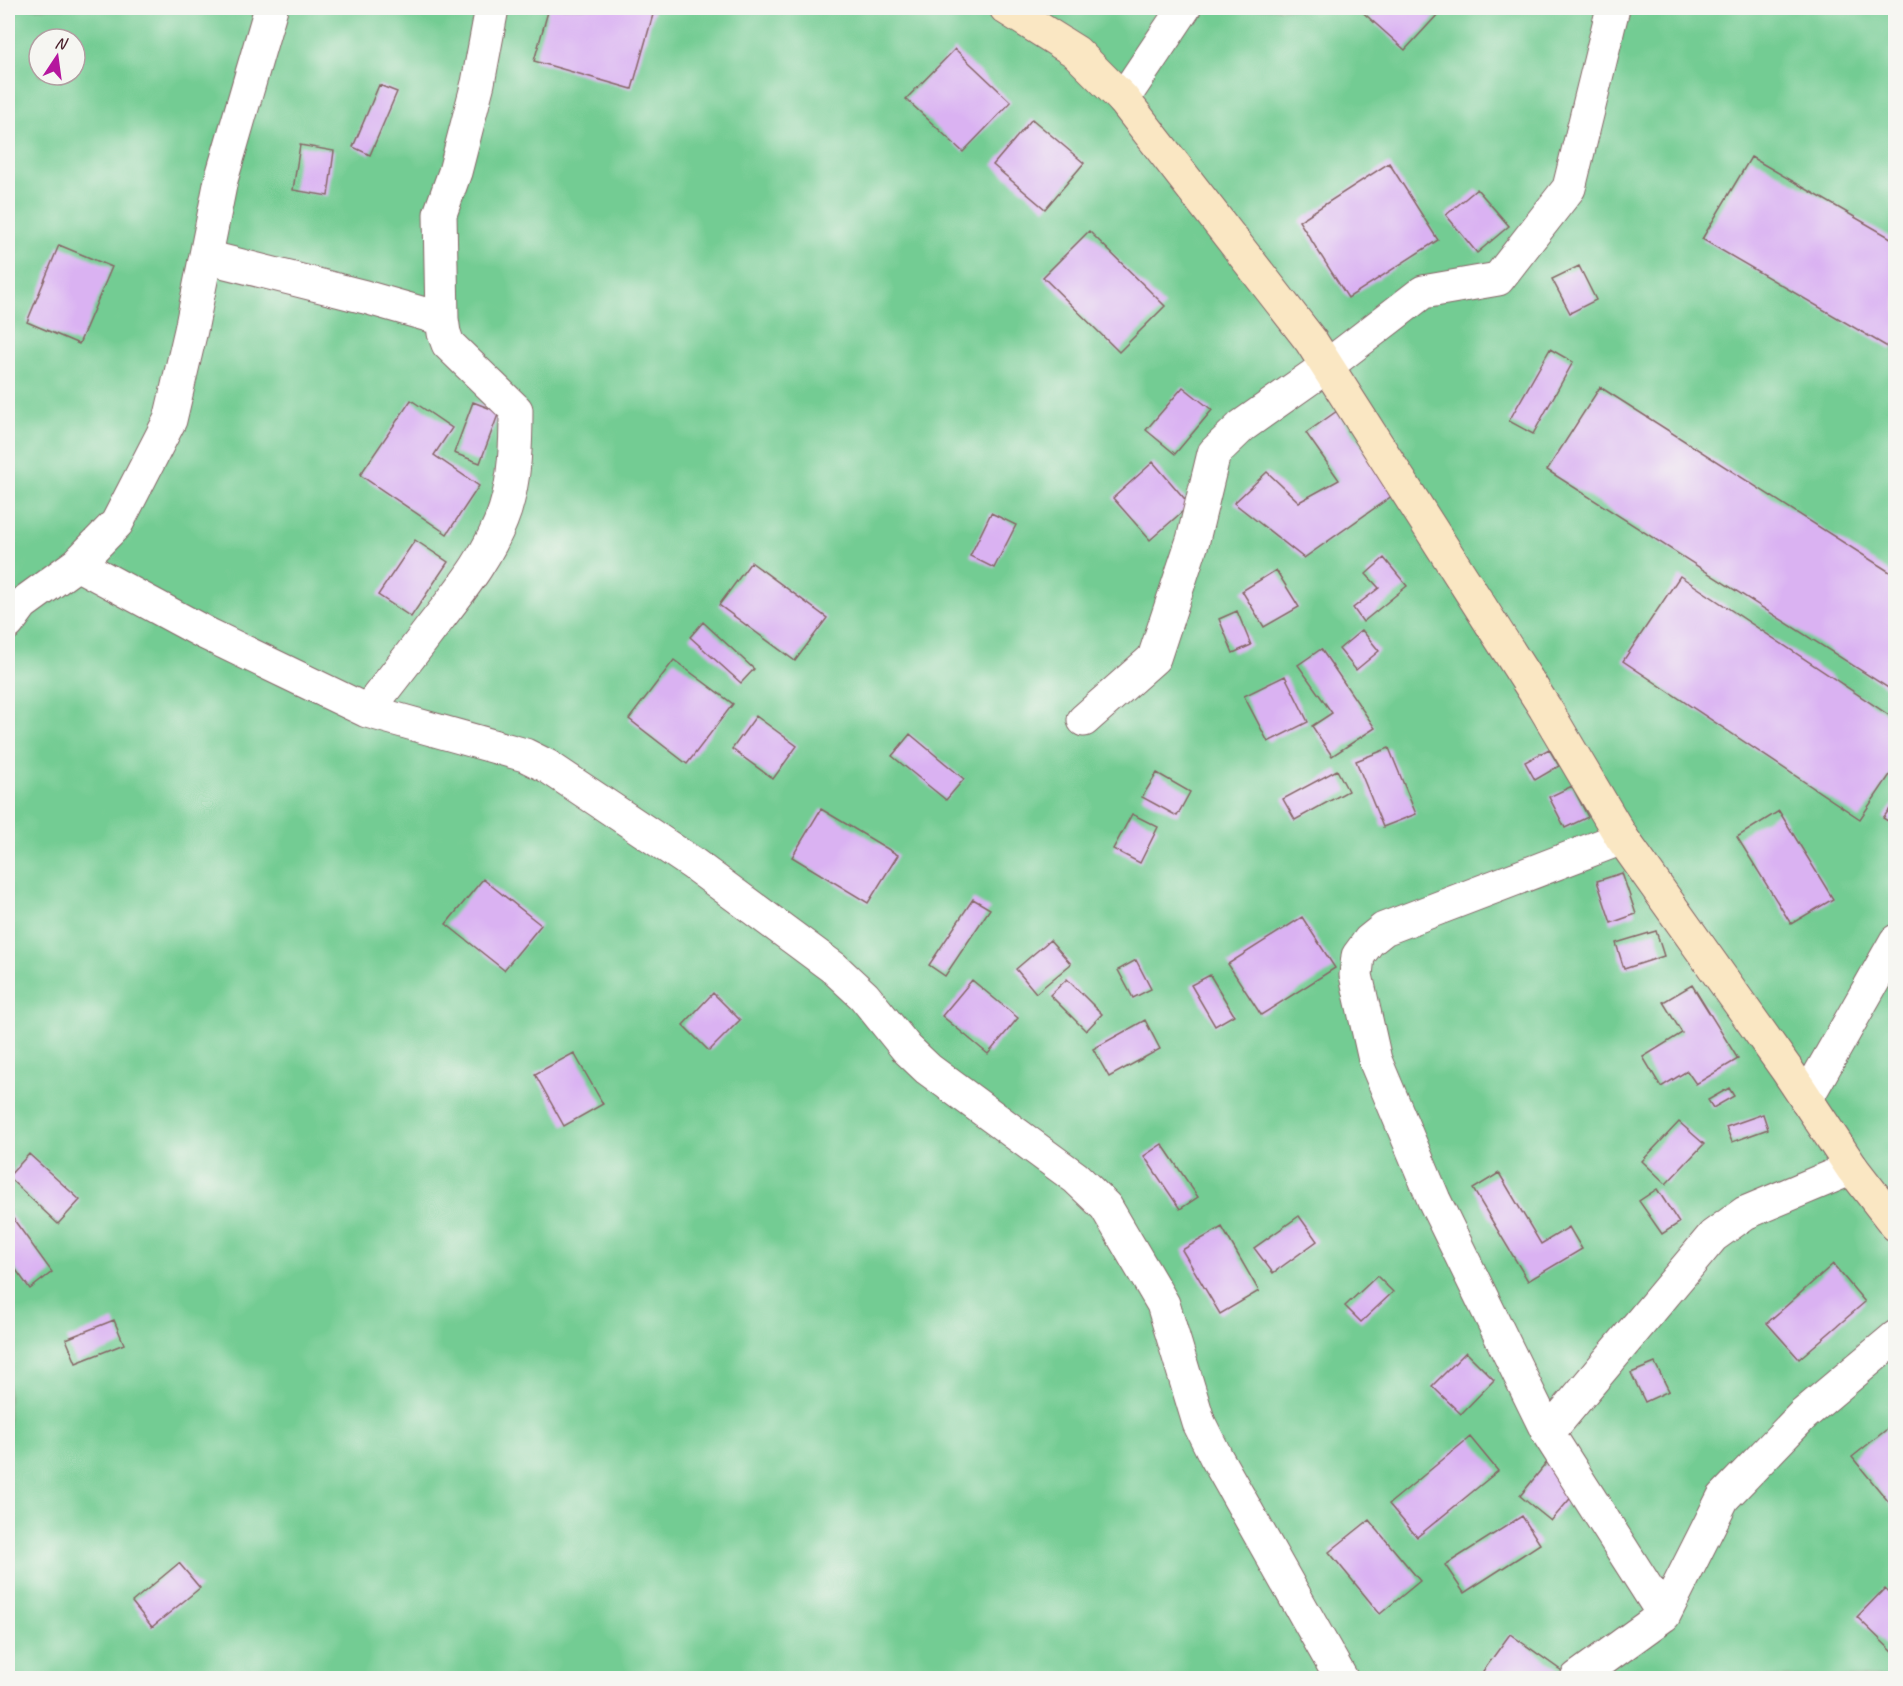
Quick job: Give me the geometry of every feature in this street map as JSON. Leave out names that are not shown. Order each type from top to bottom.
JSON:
[{"type":"street","points":[[12,608],[77,564],[117,523],[170,420],[191,330],[220,180],[271,8]]},
{"type":"street","points":[[368,711],[472,575],[490,544],[504,511],[511,486],[516,452],[516,410],[448,344],[442,319],[440,214],[461,149],[478,83],[492,8]]},
{"type":"street","points":[[1010,8],[1076,52],[1123,99],[1311,341],[1545,708],[1622,838],[1787,1070],[1852,1168],[1896,1225]]},
{"type":"street","points":[[1123,99],[1184,8]]},
{"type":"street","points":[[1084,720],[1154,658],[1193,540],[1214,453],[1242,426],[1327,366],[1423,292],[1498,279],[1569,188],[1613,8]]},
{"type":"street","points":[[206,257],[442,319]]},
{"type":"street","points":[[77,564],[205,633],[368,711],[525,755],[547,766],[692,863],[834,968],[864,996],[907,1049],[928,1069],[1076,1178],[1106,1208],[1163,1304],[1199,1423],[1215,1457],[1341,1678]]},
{"type":"street","points":[[1622,838],[1384,929],[1369,941],[1358,956],[1356,975],[1375,1060],[1434,1200],[1548,1433],[1664,1615]]},
{"type":"street","points":[[1806,1099],[1896,941]]},
{"type":"street","points":[[1548,1433],[1713,1236],[1744,1214],[1852,1168]]},
{"type":"street","points":[[1577,1678],[1664,1615],[1723,1498],[1803,1415],[1896,1337]]},
{"type":"green space","points":[[8,8],[1895,8],[1895,1678],[8,1678]]},
{"type":"building","points":[[549,8],[642,8],[654,11],[632,89],[534,61]]},
{"type":"building","points":[[1358,8],[1432,8],[1439,13],[1405,50]]},
{"type":"building","points":[[955,49],[1011,102],[963,152],[906,99]]},
{"type":"building","points":[[379,85],[397,92],[370,155],[353,147]]},
{"type":"building","points":[[1032,119],[1084,163],[1045,209],[993,165]]},
{"type":"building","points":[[300,145],[334,151],[328,196],[293,190]]},
{"type":"building","points":[[1751,157],[1896,241],[1896,343],[1891,349],[1702,239]]},
{"type":"building","points":[[1389,163],[1438,240],[1348,298],[1299,221]]},
{"type":"building","points":[[1477,189],[1509,226],[1477,253],[1446,215]]},
{"type":"building","points":[[1089,231],[1165,306],[1119,352],[1043,277]]},
{"type":"building","points":[[59,245],[112,267],[79,344],[27,322]]},
{"type":"building","points":[[1579,266],[1596,300],[1570,313],[1552,279]]},
{"type":"building","points":[[1550,349],[1573,362],[1533,434],[1509,421]]},
{"type":"building","points":[[1183,387],[1212,410],[1175,454],[1146,430]]},
{"type":"building","points":[[1600,387],[1896,576],[1896,693],[1547,470]]},
{"type":"building","points":[[411,400],[452,428],[434,455],[479,486],[447,534],[360,475]]},
{"type":"building","points":[[473,402],[499,412],[480,463],[454,453]]},
{"type":"building","points":[[1337,411],[1396,493],[1304,558],[1234,503],[1267,472],[1299,502],[1339,480],[1306,433]]},
{"type":"building","points":[[1153,462],[1190,505],[1150,540],[1113,498]]},
{"type":"building","points":[[991,513],[1016,525],[994,568],[970,556]]},
{"type":"building","points":[[415,540],[448,562],[411,617],[378,595]]},
{"type":"building","points":[[1384,558],[1407,586],[1363,622],[1353,608],[1379,588],[1366,574]]},
{"type":"building","points":[[751,562],[827,618],[795,661],[719,605]]},
{"type":"building","points":[[1276,570],[1299,607],[1264,627],[1242,591]]},
{"type":"building","points":[[1680,576],[1896,720],[1896,766],[1860,819],[1623,661]]},
{"type":"building","points":[[1237,611],[1251,645],[1233,653],[1219,619]]},
{"type":"building","points":[[703,622],[754,669],[741,683],[690,637]]},
{"type":"building","points":[[1362,630],[1379,651],[1356,670],[1339,649]]},
{"type":"building","points":[[1321,649],[1375,728],[1332,756],[1312,726],[1332,713],[1298,665]]},
{"type":"building","points":[[674,660],[733,704],[687,764],[629,719]]},
{"type":"building","points":[[1285,676],[1308,722],[1268,742],[1244,696]]},
{"type":"building","points":[[756,716],[797,746],[773,779],[732,749]]},
{"type":"building","points":[[910,734],[964,779],[946,800],[892,756]]},
{"type":"building","points":[[1389,748],[1416,814],[1383,827],[1356,761]]},
{"type":"building","points":[[1549,749],[1559,766],[1535,780],[1525,762]]},
{"type":"building","points":[[1337,770],[1348,791],[1295,820],[1283,799]]},
{"type":"building","points":[[1157,773],[1190,792],[1177,816],[1142,797]]},
{"type":"building","points":[[1572,786],[1588,817],[1565,828],[1549,797]]},
{"type":"building","points":[[1896,801],[1896,826],[1883,818]]},
{"type":"building","points":[[821,809],[898,855],[868,903],[792,857]]},
{"type":"building","points":[[1779,811],[1833,899],[1791,924],[1737,837]]},
{"type":"building","points":[[1132,814],[1158,827],[1140,863],[1113,849]]},
{"type":"building","points":[[1622,873],[1636,914],[1611,923],[1597,881]]},
{"type":"building","points":[[483,879],[541,925],[504,970],[446,924]]},
{"type":"building","points":[[973,899],[990,909],[945,976],[929,965]]},
{"type":"building","points":[[1302,917],[1335,968],[1261,1015],[1228,964]]},
{"type":"building","points":[[1656,931],[1664,956],[1624,969],[1616,943]]},
{"type":"building","points":[[1050,940],[1071,964],[1036,993],[1016,969]]},
{"type":"building","points":[[1136,960],[1151,989],[1133,998],[1118,970]]},
{"type":"building","points":[[1210,975],[1234,1015],[1215,1026],[1191,985]]},
{"type":"building","points":[[1067,979],[1102,1014],[1086,1031],[1050,995]]},
{"type":"building","points":[[972,980],[1018,1018],[988,1054],[942,1016]]},
{"type":"building","points":[[1692,985],[1738,1059],[1696,1084],[1687,1071],[1661,1087],[1643,1057],[1682,1033],[1663,1002]]},
{"type":"building","points":[[713,993],[740,1020],[709,1051],[683,1025]]},
{"type":"building","points":[[1145,1020],[1160,1049],[1109,1077],[1093,1049]]},
{"type":"building","points":[[574,1053],[603,1104],[564,1126],[535,1074]]},
{"type":"building","points":[[1729,1088],[1734,1096],[1713,1108],[1708,1100]]},
{"type":"building","points":[[1763,1114],[1768,1129],[1732,1142],[1726,1127]]},
{"type":"building","points":[[1679,1122],[1704,1144],[1666,1184],[1642,1161]]},
{"type":"building","points":[[1162,1144],[1198,1197],[1180,1209],[1144,1156]]},
{"type":"building","points":[[29,1154],[80,1200],[58,1224],[8,1177]]},
{"type":"building","points":[[1499,1173],[1541,1244],[1569,1227],[1582,1249],[1528,1281],[1473,1189]]},
{"type":"building","points":[[1657,1189],[1679,1223],[1662,1234],[1639,1201]]},
{"type":"building","points":[[9,1213],[52,1272],[30,1289],[8,1259]]},
{"type":"building","points":[[1299,1216],[1317,1241],[1273,1273],[1254,1248]]},
{"type":"building","points":[[1222,1227],[1259,1291],[1220,1314],[1182,1250]]},
{"type":"building","points":[[1833,1264],[1865,1302],[1799,1359],[1767,1323]]},
{"type":"building","points":[[1377,1276],[1393,1292],[1361,1322],[1345,1306]]},
{"type":"building","points":[[114,1320],[124,1344],[76,1363],[66,1339]]},
{"type":"building","points":[[1466,1352],[1494,1380],[1461,1414],[1432,1386]]},
{"type":"building","points":[[1655,1363],[1669,1391],[1645,1402],[1631,1373]]},
{"type":"building","points":[[1896,1422],[1896,1511],[1852,1457]]},
{"type":"building","points":[[1470,1437],[1498,1471],[1417,1537],[1389,1504]]},
{"type":"building","points":[[1548,1461],[1580,1487],[1551,1521],[1520,1496]]},
{"type":"building","points":[[1522,1516],[1540,1544],[1464,1593],[1445,1565]]},
{"type":"building","points":[[1369,1520],[1420,1581],[1380,1614],[1329,1552]]},
{"type":"building","points":[[179,1563],[200,1588],[152,1627],[132,1602]]},
{"type":"building","points":[[1885,1588],[1896,1598],[1896,1655],[1857,1617]]},
{"type":"building","points":[[1510,1634],[1569,1676],[1567,1678],[1478,1678]]}]
